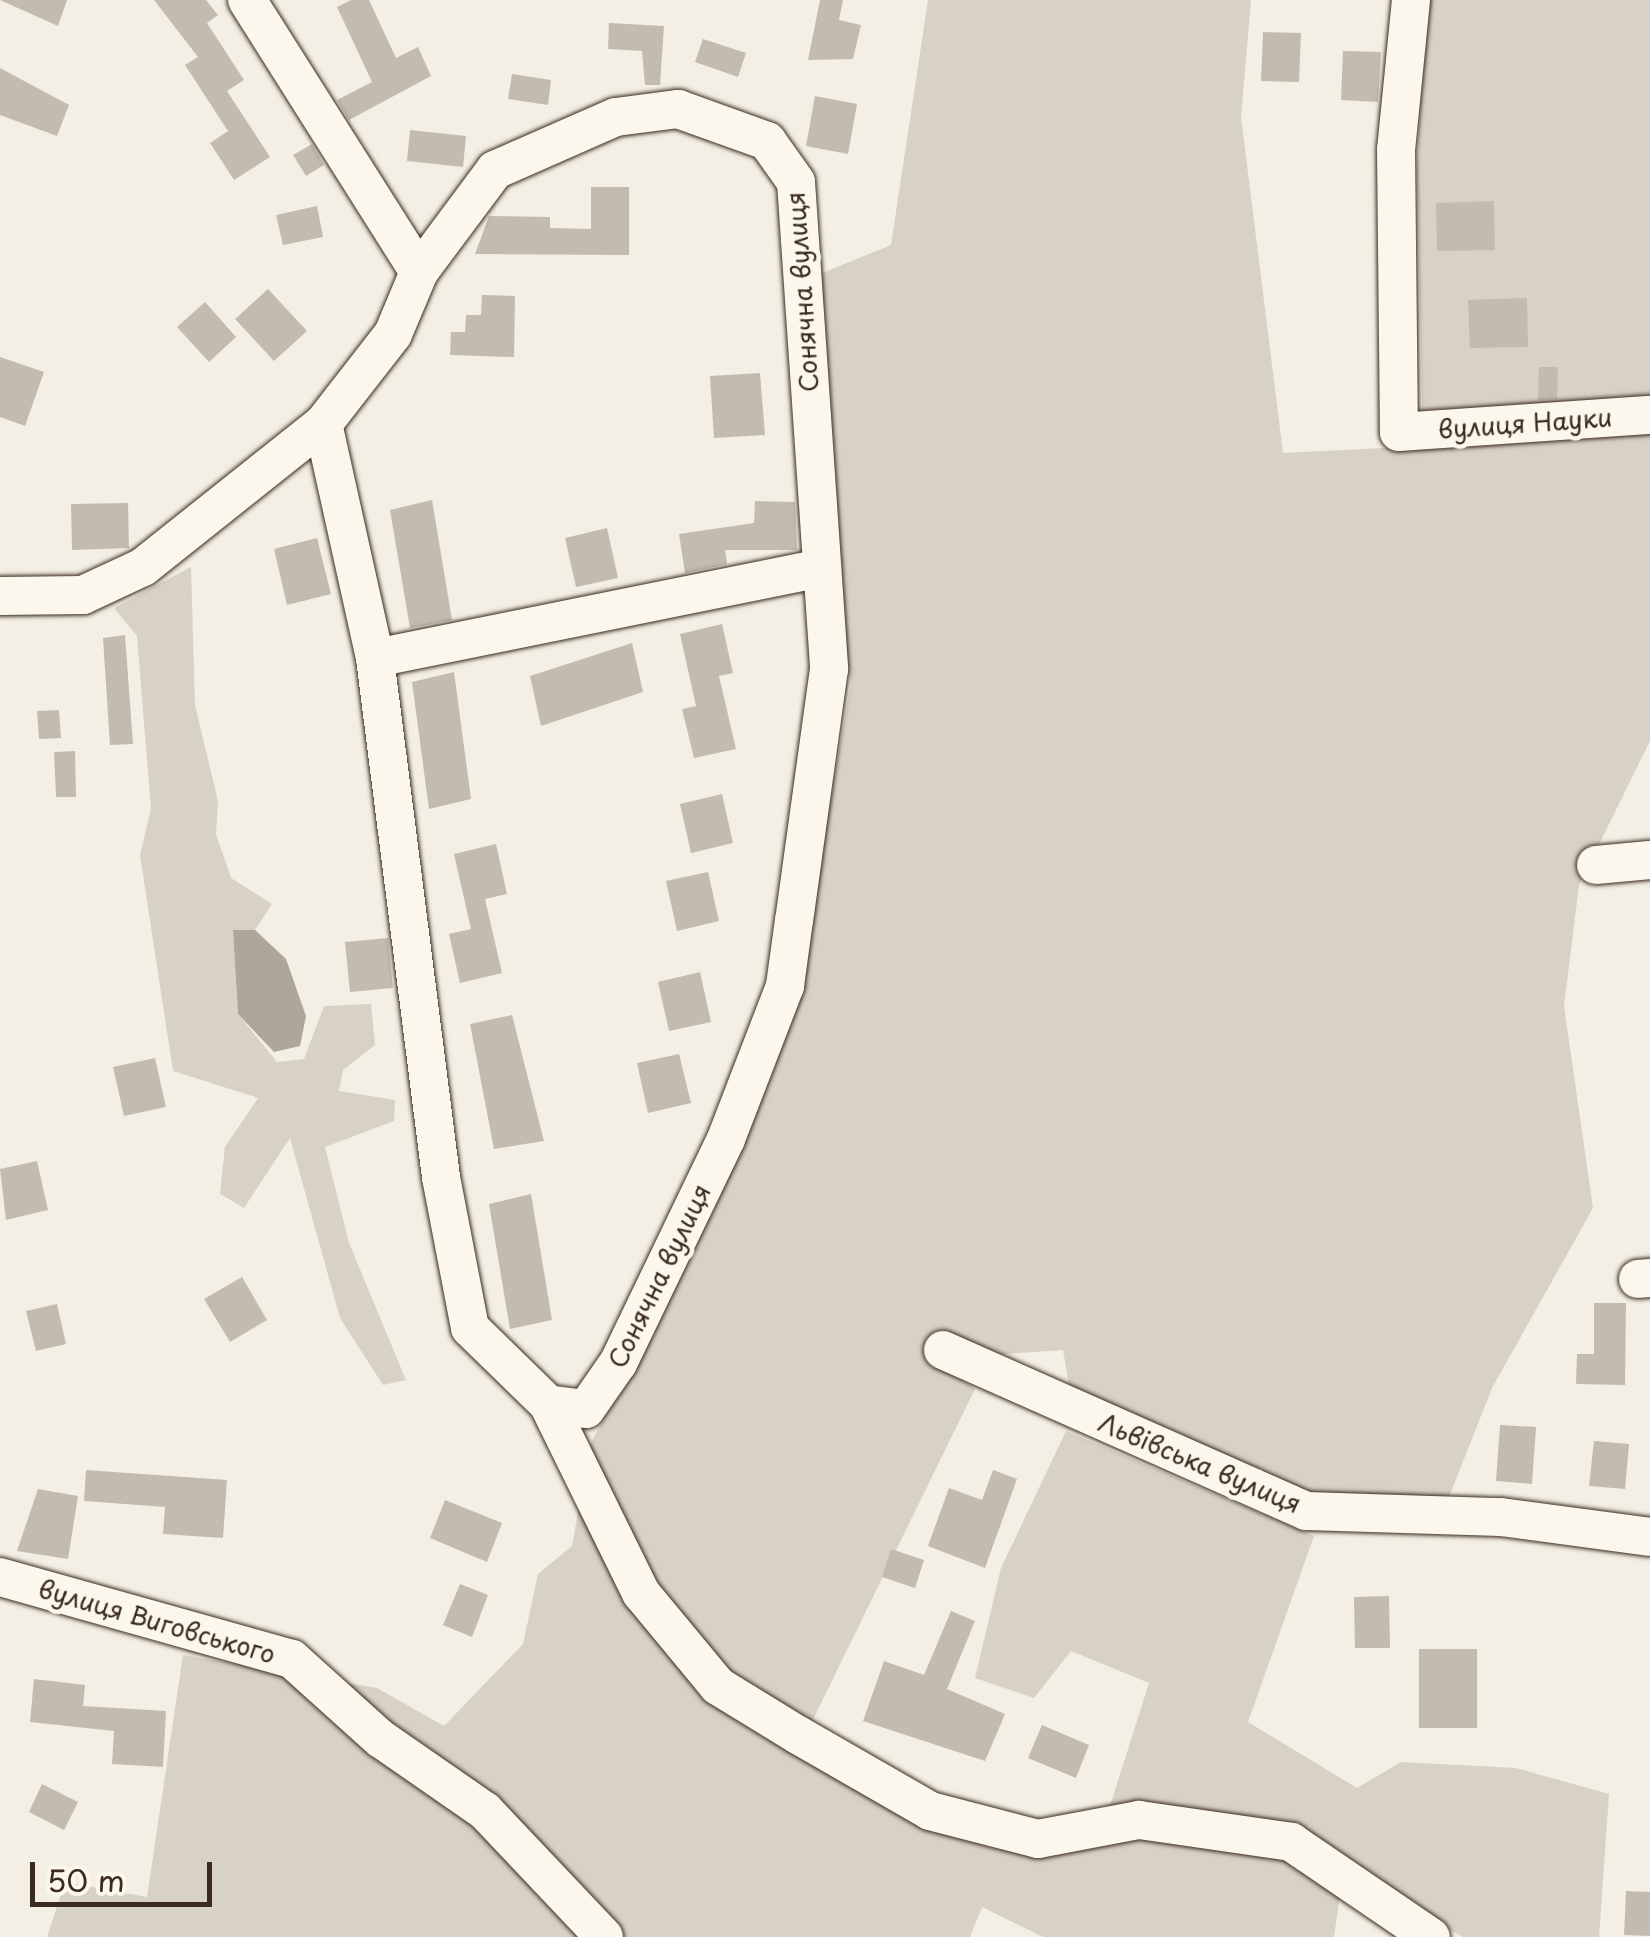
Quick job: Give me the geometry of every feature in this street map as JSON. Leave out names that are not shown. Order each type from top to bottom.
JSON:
[{"type":"street","points":[[247,0],[419,272]]},
{"type":"street","name":"вулиця Науки","points":[[1411,0],[1396,149],[1399,432],[1650,415]]},
{"type":"street","name":"Сонячна вулиця","points":[[0,596],[83,594],[143,567],[323,424],[393,334],[419,272],[495,170],[616,117],[678,109],[768,141],[796,182],[828,670],[784,986],[726,1139],[618,1363],[586,1409],[548,1404]]},
{"type":"street","points":[[323,424],[375,658],[441,1177],[470,1328],[548,1404],[652,1607],[718,1686],[930,1811],[1038,1839],[1139,1820],[1228,1829],[1291,1842],[1431,1937]]},
{"type":"street","points":[[375,658],[822,568]]},
{"type":"street","points":[[1596,865],[1650,860]]},
{"type":"street","name":"Львівська вулиця","points":[[943,1350],[1306,1510],[1501,1518],[1650,1537]]},
{"type":"street","name":"вулиця Виговського","points":[[0,1577],[292,1658],[354,1712],[486,1811],[604,1937]]},
{"type":"shaded area","points":[[928,0],[1251,0],[1241,117],[1283,453],[1423,446],[1417,164],[1426,0],[1650,0],[1650,741],[1579,885],[1564,1006],[1593,1208],[1492,1388],[1449,1497],[1308,1493],[1070,1392],[1063,1350],[934,1359],[975,1389],[799,1748],[1058,1850],[1110,1806],[1149,1683],[1071,1651],[1034,1698],[975,1678],[1001,1568],[1066,1431],[1314,1536],[1248,1722],[1357,1788],[1401,1762],[1516,1768],[1609,1794],[1599,1937],[1463,1937],[1343,1874],[1334,1937],[1043,1937],[982,1907],[970,1937],[47,1937],[65,1882],[147,1897],[183,1655],[377,1688],[444,1726],[523,1644],[538,1574],[572,1546],[590,1445],[650,1328],[800,975],[851,683],[836,585],[820,274],[891,245]]},
{"type":"shaded area","points":[[191,567],[195,705],[218,801],[216,834],[231,878],[272,904],[255,930],[233,931],[238,1014],[277,1062],[304,1059],[324,1006],[371,1004],[375,1045],[343,1070],[339,1091],[395,1100],[394,1121],[325,1147],[349,1243],[406,1380],[383,1385],[340,1318],[290,1138],[244,1208],[220,1194],[225,1147],[258,1098],[173,1071],[140,855],[151,809],[137,636],[114,608]]},
{"type":"shaded area","points":[[233,930],[255,930],[286,959],[306,1016],[300,1046],[274,1052],[238,1014]]},
{"type":"building","points":[[0,0],[67,0],[58,26]]},
{"type":"building","points":[[154,0],[206,0],[218,15],[207,23],[244,80],[227,91],[270,157],[234,180],[210,143],[228,131],[185,65],[198,57]]},
{"type":"building","points":[[351,0],[369,0],[396,58],[418,47],[431,76],[349,120],[337,100],[372,82],[337,7]]},
{"type":"building","points":[[820,0],[843,0],[839,20],[861,25],[853,59],[808,60]]},
{"type":"building","points":[[609,23],[664,26],[660,85],[645,85],[642,51],[608,49]]},
{"type":"building","points":[[1263,32],[1301,33],[1299,82],[1261,81]]},
{"type":"building","points":[[703,39],[746,53],[738,77],[695,62]]},
{"type":"building","points":[[1343,51],[1381,52],[1378,102],[1341,100]]},
{"type":"building","points":[[0,68],[69,105],[57,136],[0,115]]},
{"type":"building","points":[[512,74],[551,80],[548,105],[508,99]]},
{"type":"building","points":[[815,96],[857,104],[848,154],[806,146]]},
{"type":"building","points":[[410,130],[466,136],[463,167],[407,161]]},
{"type":"building","points":[[312,144],[324,165],[306,176],[293,155]]},
{"type":"building","points":[[591,187],[629,187],[629,255],[475,254],[489,216],[550,217],[550,228],[591,229]]},
{"type":"building","points":[[1494,201],[1495,250],[1437,251],[1436,203]]},
{"type":"building","points":[[317,206],[323,237],[283,245],[276,215]]},
{"type":"building","points":[[268,289],[307,331],[274,361],[235,319]]},
{"type":"building","points":[[482,295],[515,296],[514,357],[450,355],[451,332],[465,332],[466,315],[481,315]]},
{"type":"building","points":[[1527,298],[1528,347],[1470,348],[1468,300]]},
{"type":"building","points":[[205,302],[236,337],[209,362],[177,327]]},
{"type":"building","points":[[0,357],[44,372],[25,426],[0,417]]},
{"type":"building","points":[[1539,367],[1558,367],[1557,399],[1538,400]]},
{"type":"building","points":[[760,373],[765,435],[714,438],[710,376]]},
{"type":"building","points":[[432,500],[452,620],[410,628],[390,510]]},
{"type":"building","points":[[755,501],[795,502],[797,550],[725,550],[727,564],[685,573],[679,534],[754,523]]},
{"type":"building","points":[[128,503],[129,548],[72,550],[71,504]]},
{"type":"building","points":[[607,528],[618,578],[576,587],[565,538]]},
{"type":"building","points":[[317,538],[331,594],[287,605],[274,549]]},
{"type":"building","points":[[722,624],[733,673],[719,676],[736,749],[694,758],[682,709],[696,706],[680,634]]},
{"type":"building","points":[[125,635],[133,744],[110,745],[103,638]]},
{"type":"building","points":[[632,643],[643,692],[541,726],[530,676]]},
{"type":"building","points":[[454,672],[471,799],[429,809],[412,682]]},
{"type":"building","points":[[59,710],[61,738],[39,739],[37,711]]},
{"type":"building","points":[[75,751],[76,797],[56,797],[54,752]]},
{"type":"building","points":[[722,794],[733,843],[691,853],[680,804]]},
{"type":"building","points":[[496,844],[507,894],[485,899],[502,973],[460,983],[449,934],[471,929],[454,854]]},
{"type":"building","points":[[708,872],[719,921],[677,931],[666,881]]},
{"type":"building","points":[[388,938],[393,988],[350,992],[345,942]]},
{"type":"building","points":[[700,972],[711,1022],[669,1031],[658,982]]},
{"type":"building","points":[[512,1015],[544,1141],[494,1149],[470,1024]]},
{"type":"building","points":[[679,1054],[691,1103],[648,1113],[637,1063]]},
{"type":"building","points":[[155,1058],[166,1107],[124,1116],[113,1067]]},
{"type":"building","points":[[37,1161],[48,1210],[6,1220],[0,1169]]},
{"type":"building","points":[[531,1194],[552,1320],[510,1329],[489,1204]]},
{"type":"building","points":[[242,1277],[267,1320],[230,1342],[204,1299]]},
{"type":"building","points":[[1594,1303],[1626,1303],[1625,1385],[1576,1384],[1577,1354],[1594,1354]]},
{"type":"building","points":[[57,1304],[66,1344],[36,1351],[26,1311]]},
{"type":"building","points":[[1500,1425],[1536,1427],[1532,1484],[1496,1481]]},
{"type":"building","points":[[1594,1441],[1629,1444],[1625,1489],[1589,1486]]},
{"type":"building","points":[[86,1470],[227,1480],[223,1538],[163,1534],[165,1507],[84,1501]]},
{"type":"building","points":[[993,1470],[1017,1479],[985,1568],[928,1546],[949,1488],[982,1500]]},
{"type":"building","points":[[38,1489],[78,1496],[68,1559],[17,1551]]},
{"type":"building","points":[[445,1500],[502,1523],[487,1562],[430,1538]]},
{"type":"building","points":[[891,1549],[924,1560],[915,1588],[882,1577]]},
{"type":"building","points":[[460,1584],[488,1595],[472,1637],[443,1625]]},
{"type":"building","points":[[1389,1596],[1390,1648],[1355,1648],[1354,1597]]},
{"type":"building","points":[[951,1611],[975,1621],[947,1689],[1005,1714],[985,1761],[863,1721],[884,1661],[924,1675]]},
{"type":"building","points":[[1419,1649],[1477,1649],[1477,1728],[1419,1728]]},
{"type":"building","points":[[34,1679],[85,1685],[83,1706],[166,1711],[163,1767],[112,1764],[114,1731],[30,1722]]},
{"type":"building","points":[[1042,1725],[1089,1745],[1076,1778],[1028,1758]]},
{"type":"building","points":[[42,1784],[78,1802],[64,1830],[29,1812]]},
{"type":"building","points":[[1626,1891],[1650,1892],[1650,1936],[1624,1935]]}]
